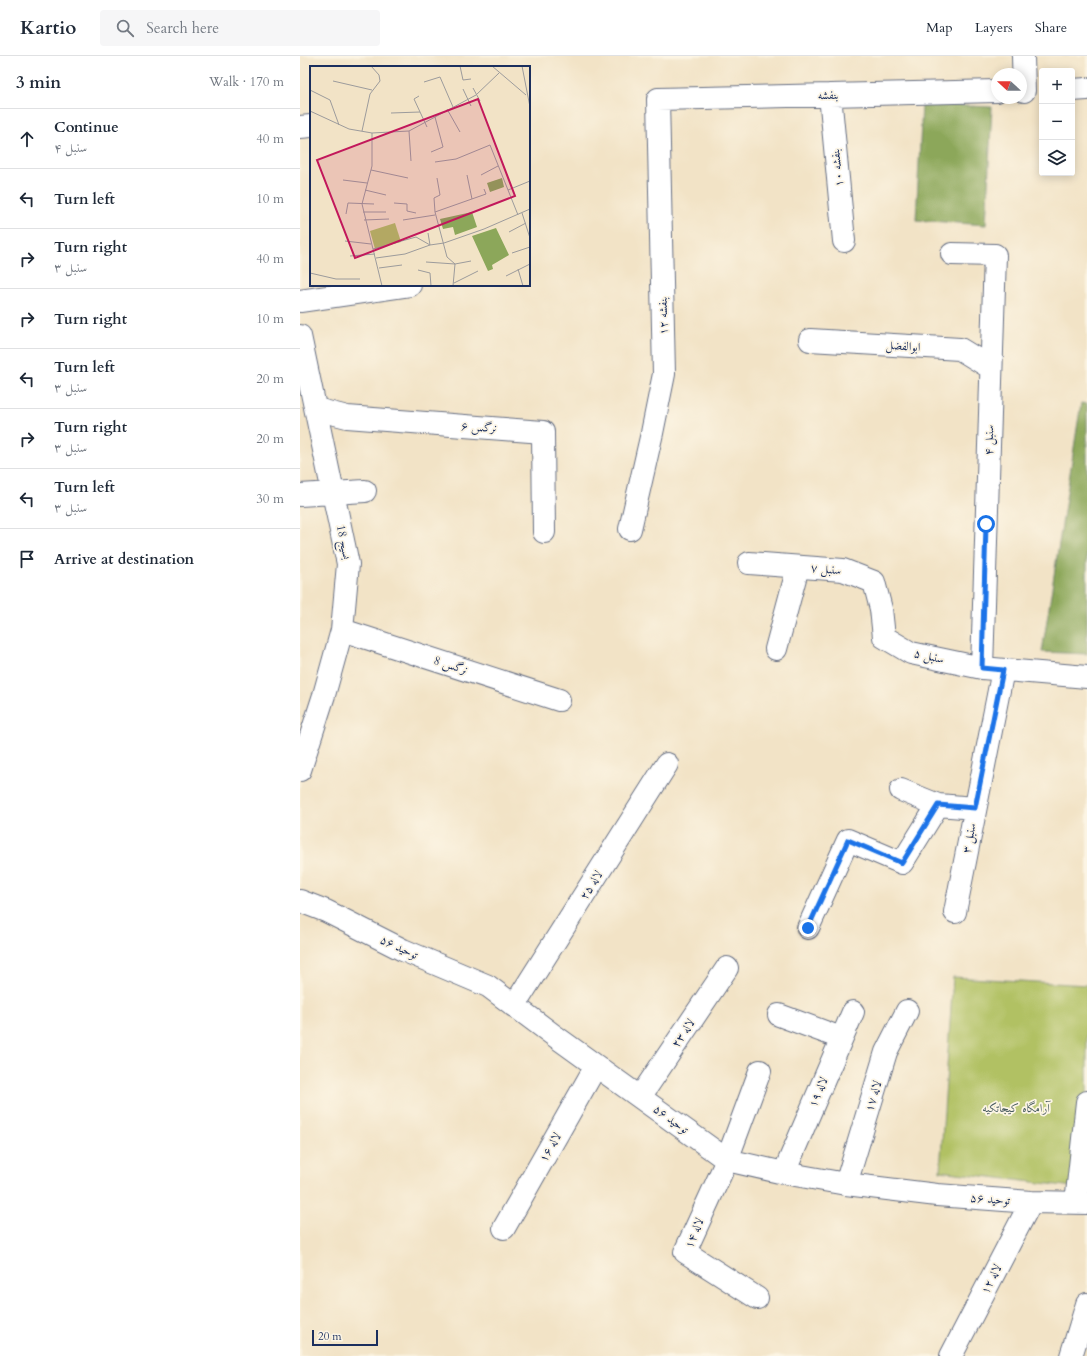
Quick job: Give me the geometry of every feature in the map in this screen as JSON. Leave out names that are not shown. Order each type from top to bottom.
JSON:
[{"type":"street","points":[[1023,56],[1029,91]]},
{"type":"street","points":[[1075,90],[1087,89]]},
{"type":"street","name":"بنفشه","points":[[658,99],[991,91]]},
{"type":"street","name":"بنفشه ۱۰","points":[[830,95],[844,241]]},
{"type":"street","name":"بنفشه ۱۲","points":[[630,529],[664,374],[658,99]]},
{"type":"street","points":[[300,127],[310,126]]},
{"type":"street","name":"سنبل ۴","points":[[952,254],[995,255],[982,668]]},
{"type":"street","points":[[300,301],[403,286]]},
{"type":"street","name":"بسیج 18","points":[[300,336],[348,564],[342,630],[324,695],[300,770]]},
{"type":"street","name":"ابوالفضل","points":[[810,340],[960,349],[991,368]]},
{"type":"street","name":"نرگس ۶","points":[[316,409],[347,417],[543,432],[544,532]]},
{"type":"street","points":[[300,495],[365,491]]},
{"type":"street","name":"سنبل ۷","points":[[749,563],[843,570],[874,582],[881,609]]},
{"type":"street","points":[[776,649],[798,567]]},
{"type":"street","name":"سنبل ۵","points":[[881,609],[884,637],[912,653],[982,668]]},
{"type":"street","name":"نرگس 8","points":[[342,630],[560,700]]},
{"type":"street","points":[[982,668],[1087,677]]},
{"type":"street","name":"سنبل ۳","points":[[955,912],[1003,670]]},
{"type":"street","name":"لاله ۲۵","points":[[514,1006],[667,764]]},
{"type":"street","points":[[901,790],[938,805],[975,808]]},
{"type":"street","points":[[808,928],[848,840],[902,863],[938,805]]},
{"type":"street","name":"توحید ۵۶","points":[[300,901],[326,911],[403,950],[488,986],[727,1160],[784,1174],[846,1184],[1031,1202],[1082,1203]]},
{"type":"street","name":"لاله ۲۳","points":[[640,1097],[727,968]]},
{"type":"street","name":"لاله ۱۷","points":[[846,1184],[886,1052],[907,1011]]},
{"type":"street","name":"لاله ۱۹","points":[[784,1174],[853,1012]]},
{"type":"street","points":[[778,1015],[841,1038]]},
{"type":"street","name":"لاله ۱۶","points":[[504,1228],[596,1066]]},
{"type":"street","points":[[727,1160],[760,1071]]},
{"type":"street","points":[[1082,1203],[1087,1102]]},
{"type":"street","name":"لاله ۱۴","points":[[727,1160],[685,1252],[757,1298]]},
{"type":"street","name":"لاله ۱۲","points":[[952,1356],[1031,1202]]},
{"type":"street","points":[[1071,1356],[1087,1304]]},
{"type":"green space","points":[[922,104],[992,107],[986,225],[916,220]]},
{"type":"green space","points":[[1081,403],[1087,404],[1087,654],[1042,652]]},
{"type":"green space","name":"آرامگاه کیجاتکیه","points":[[953,977],[1087,985],[1087,1131],[1082,1188],[940,1171]]},
{"type":"route","points":[[808,928],[848,840],[902,863],[938,805],[975,808],[1003,670],[982,668],[986,524]]}]
